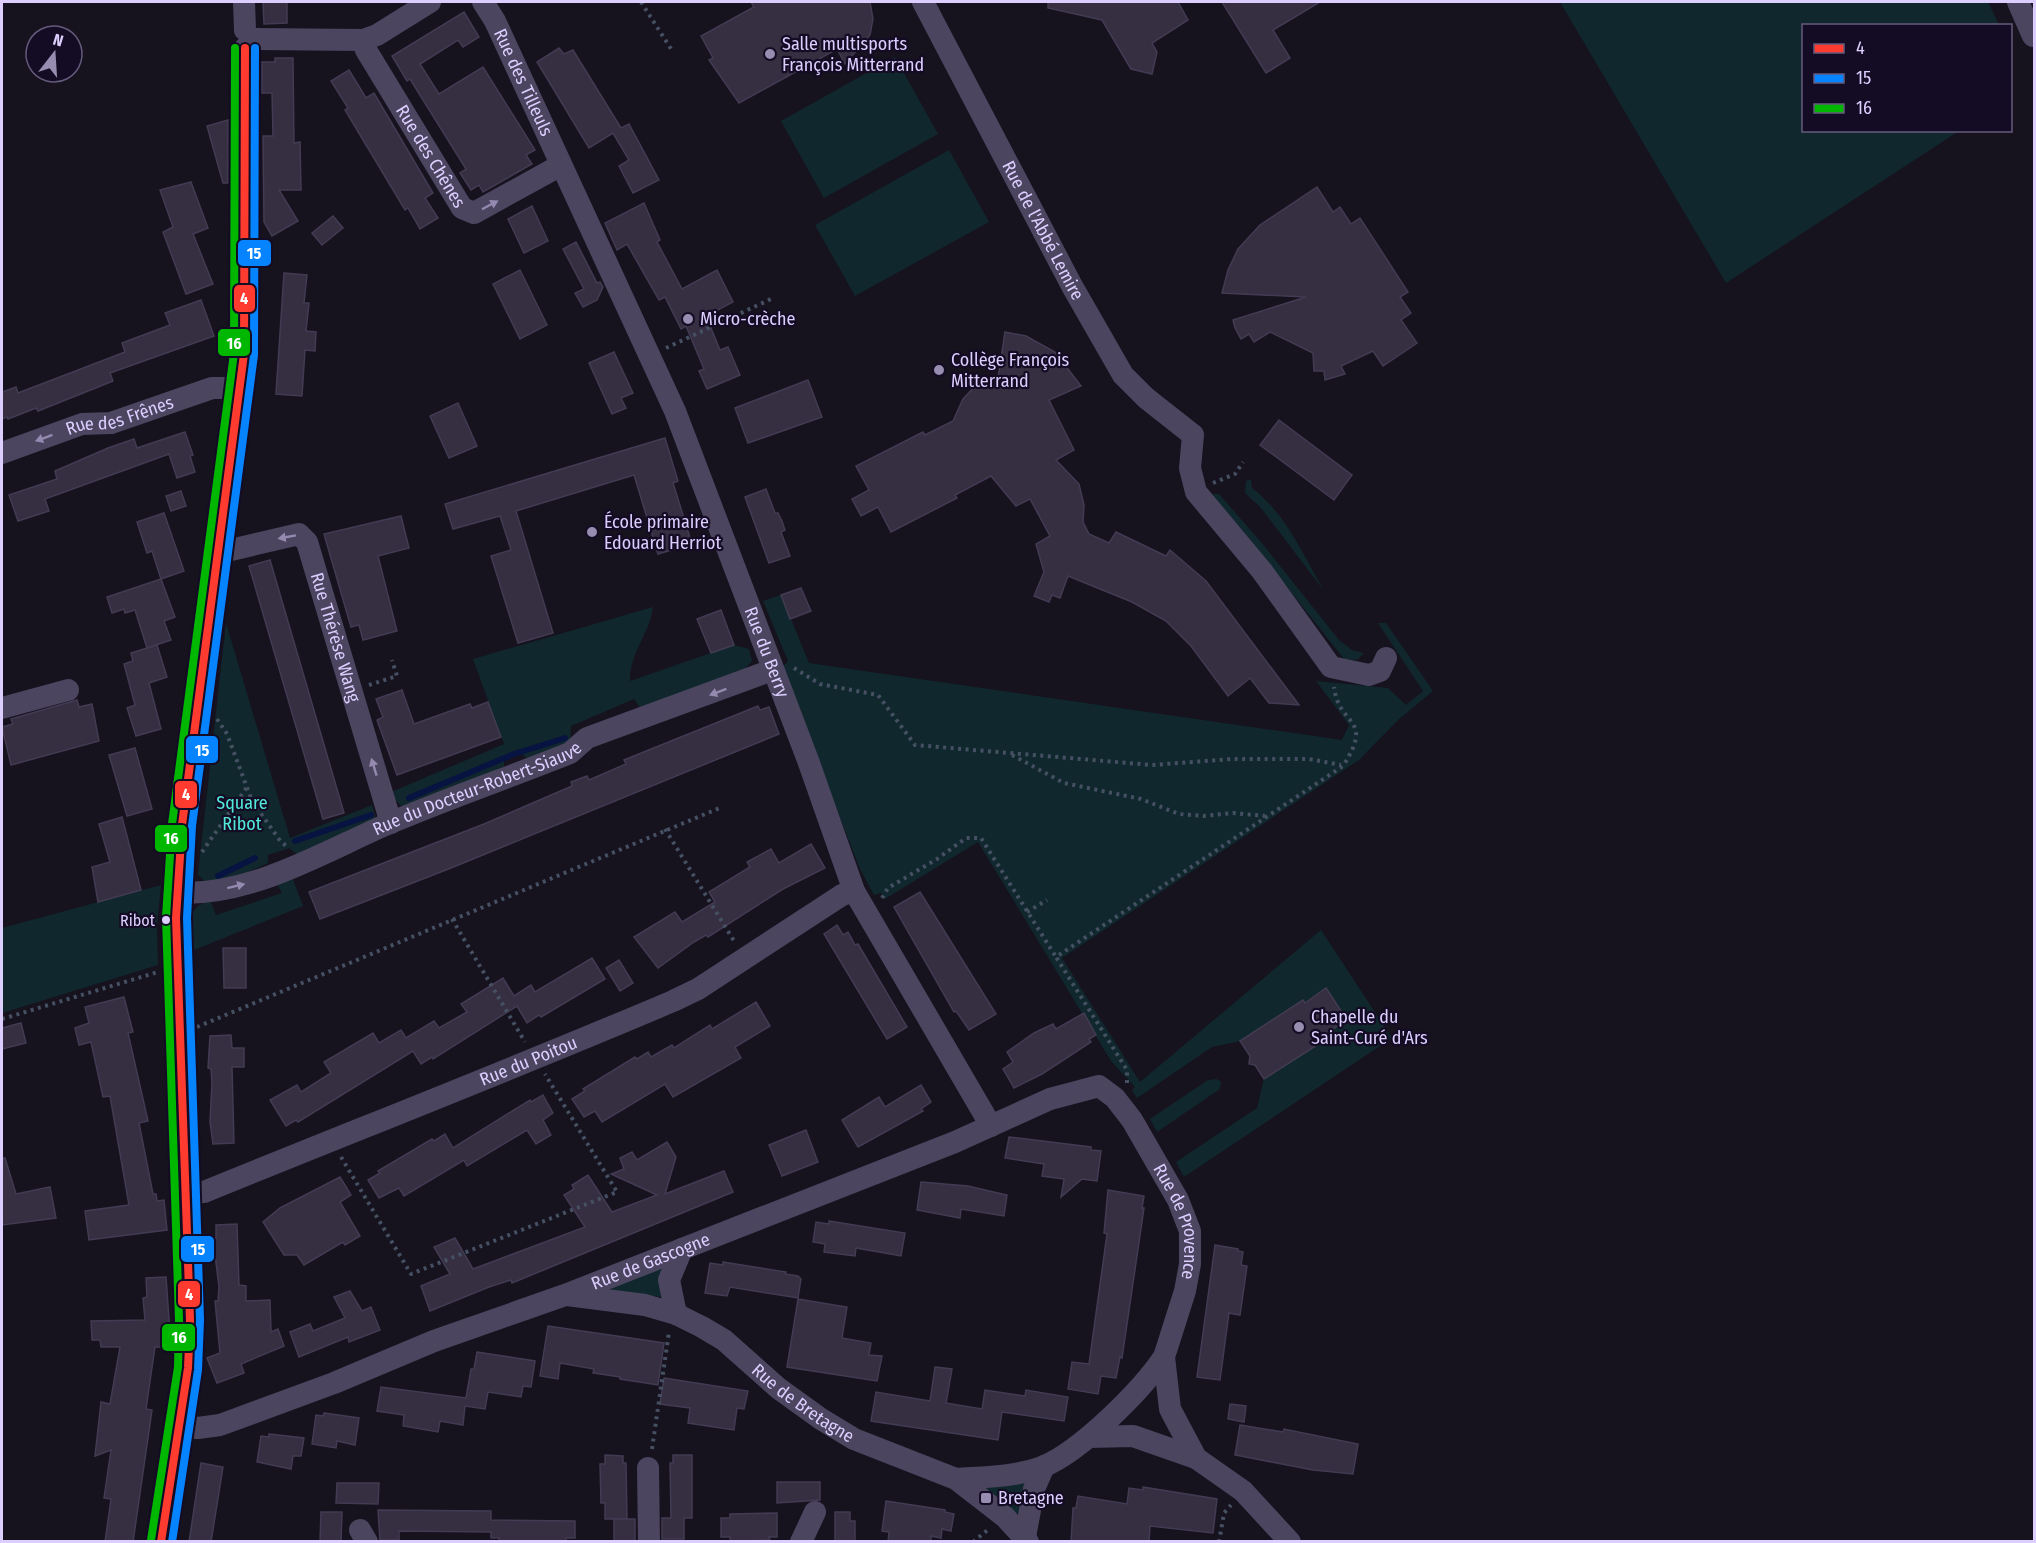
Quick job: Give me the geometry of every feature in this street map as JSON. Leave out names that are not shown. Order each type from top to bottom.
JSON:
[{"type":"street","points":[[161,1542],[188,1368],[190,1320],[177,972],[182,825],[240,388],[246,325],[248,39],[244,2]]},
{"type":"street","points":[[248,39],[363,40],[430,2]]},
{"type":"street","name":"Rue des Tilleuls","points":[[483,2],[495,21],[561,165]]},
{"type":"street","name":"Rue de l'Abbé Lemire","points":[[922,2],[1072,286],[1123,375],[1146,398],[1193,435],[1191,468],[1196,492]]},
{"type":"street","points":[[2018,2],[2033,36]]},
{"type":"street","name":"Rue des Chênes","points":[[363,40],[366,50],[462,208],[474,213],[489,207],[561,165]]},
{"type":"street","name":"Rue du Berry","points":[[561,165],[675,411],[858,899],[991,1126]]},
{"type":"street","name":"Rue des Frênes","points":[[2,453],[82,424],[111,423],[212,388],[240,388]]},
{"type":"street","points":[[1196,492],[1262,571],[1331,667],[1369,675],[1380,671],[1386,658]]},
{"type":"street","name":"Rue Thérèse Wang","points":[[218,553],[299,534],[306,542],[391,823]]},
{"type":"street","name":"Rue du Docteur-Robert-Siauve","points":[[179,885],[208,894],[247,884],[299,864],[391,823],[570,753],[587,738],[678,707],[772,670]]},
{"type":"street","points":[[2,708],[68,690]]},
{"type":"street","name":"Rue du Poitou","points":[[185,1195],[204,1192],[332,1138],[427,1104],[534,1057],[673,1001],[698,989],[843,895],[858,899]]},
{"type":"street","name":"Rue de Gascogne","points":[[180,1426],[198,1428],[220,1425],[334,1383],[434,1341],[682,1249],[991,1126],[1050,1099],[1099,1086],[1115,1098]]},
{"type":"street","name":"Rue de Provence","points":[[1044,1466],[1089,1437],[1149,1379],[1164,1357],[1185,1291],[1190,1264],[1190,1231],[1178,1200],[1144,1139],[1115,1098]]},
{"type":"street","points":[[676,1314],[669,1280],[682,1249]]},
{"type":"street","name":"Rue de Bretagne","points":[[565,1294],[645,1305],[676,1314],[724,1340],[778,1388],[840,1431],[956,1479],[1005,1517],[1026,1539]]},
{"type":"street","name":"Rue de Provence","points":[[1164,1357],[1170,1409],[1196,1458]]},
{"type":"street","name":"Rue de Provence","points":[[1089,1437],[1133,1436],[1196,1458],[1243,1491],[1290,1542]]},
{"type":"street","points":[[956,1479],[1007,1474],[1044,1466]]},
{"type":"street","points":[[1026,1539],[1034,1489],[1044,1466]]},
{"type":"street","points":[[648,1468],[649,1542]]},
{"type":"street","points":[[801,1542],[815,1512]]},
{"type":"path","points":[[641,2],[673,52]]},
{"type":"path","points":[[649,357],[771,298]]},
{"type":"path","points":[[1196,492],[1235,474],[1243,462]]},
{"type":"path","points":[[351,690],[398,676],[392,660]]},
{"type":"path","points":[[1056,957],[1342,766],[1356,745],[1356,728],[1335,694],[1331,667]]},
{"type":"path","points":[[772,670],[795,668],[819,684],[878,695],[915,745],[1152,765],[1232,759],[1309,759],[1342,766]]},
{"type":"path","points":[[217,710],[216,718],[227,734],[252,801],[281,842],[298,855],[299,864]]},
{"type":"path","points":[[1009,753],[1064,783],[1141,799],[1179,814],[1203,816],[1233,813],[1265,816]]},
{"type":"path","points":[[179,885],[248,787]]},
{"type":"path","points":[[179,1030],[197,1027],[722,807]]},
{"type":"path","points":[[666,830],[746,958]]},
{"type":"path","points":[[858,899],[883,898],[888,888],[937,859],[966,838],[981,838],[1127,1070],[1127,1091],[1115,1098]]},
{"type":"path","points":[[1027,912],[1047,900]]},
{"type":"path","points":[[332,1138],[411,1274],[617,1192],[452,919]]},
{"type":"path","points":[[2,1019],[158,972],[177,972]]},
{"type":"path","points":[[648,1468],[670,1328],[676,1314]]},
{"type":"path","points":[[1219,1542],[1224,1513],[1243,1491]]},
{"type":"green space","points":[[1560,2],[1988,2],[1999,24],[1802,24],[1802,132],[1957,132],[1726,283]]},
{"type":"green space","points":[[895,57],[938,134],[824,198],[781,121]]},
{"type":"green space","points":[[949,150],[989,222],[855,296],[815,225]]},
{"type":"green space","points":[[1251,479],[1252,488],[1275,510],[1293,535],[1324,591],[1261,508],[1245,493],[1246,481]]},
{"type":"green space","points":[[1211,494],[1219,494],[1261,542],[1339,640],[1352,650],[1364,653],[1357,660],[1344,659],[1242,530],[1222,512]]},
{"type":"green space","points":[[781,595],[809,663],[1342,740],[1349,725],[1316,681],[1388,688],[1406,705],[1423,691],[1378,623],[1386,623],[1433,691],[1398,720],[1359,760],[1062,958],[1140,1082],[1321,930],[1392,1038],[1184,1177],[1176,1162],[1257,1108],[1264,1079],[1327,1038],[1325,1034],[1347,1020],[1327,989],[1305,1003],[1302,1000],[1240,1041],[1212,1047],[1137,1098],[1132,1090],[1135,1087],[1111,1061],[978,842],[885,899],[881,893],[874,895],[860,869],[782,668],[788,661],[763,601]]},
{"type":"green space","points":[[653,607],[633,662],[630,681],[734,645],[749,649],[752,661],[746,668],[643,712],[634,699],[571,726],[570,743],[528,759],[522,754],[504,761],[504,767],[402,807],[389,793],[504,744],[473,659]]},
{"type":"green space","name":"Square Ribot","points":[[226,623],[290,838],[372,805],[376,820],[298,855],[289,848],[268,855],[268,863],[228,881],[204,881],[198,874]]},
{"type":"green space","points":[[292,877],[303,906],[194,950],[190,915],[198,906],[210,900],[216,915],[282,893],[276,883]]},
{"type":"green space","points":[[161,885],[157,926],[158,965],[2,1013],[2,928]]},
{"type":"green space","points":[[1217,1079],[1221,1082],[1220,1089],[1157,1132],[1150,1119],[1208,1080]]},
{"type":"green space","points":[[664,1266],[665,1297],[635,1295],[610,1289]]},
{"type":"green space","points":[[1022,1481],[1026,1485],[1019,1512],[1015,1515],[984,1491],[986,1485]]},
{"type":"building","points":[[263,2],[287,2],[287,23],[264,24]]},
{"type":"building","name":"Salle multisports François Mitterrand","points":[[751,2],[870,2],[873,19],[870,35],[845,64],[837,49],[739,103],[709,60],[713,58],[701,36],[754,7]]},
{"type":"building","points":[[1048,2],[1178,2],[1188,20],[1152,43],[1157,52],[1152,74],[1131,69],[1102,20],[1048,8]]},
{"type":"building","points":[[1222,2],[1320,2],[1273,30],[1290,58],[1266,73]]},
{"type":"building","points":[[464,12],[479,37],[463,47],[458,40],[420,64],[439,94],[483,67],[535,150],[526,155],[532,164],[483,192],[479,185],[471,190],[460,173],[466,169],[410,79],[407,81],[392,56]]},
{"type":"building","points":[[559,48],[564,54],[573,50],[621,128],[629,124],[659,180],[633,193],[619,166],[629,160],[613,133],[589,148],[537,62]]},
{"type":"building","points":[[275,58],[293,58],[294,143],[300,142],[301,190],[279,190],[298,221],[272,236],[264,222],[263,136],[273,136],[272,93],[262,93],[262,62],[275,62]]},
{"type":"building","points":[[349,70],[366,98],[374,93],[433,193],[425,198],[438,218],[420,229],[408,208],[405,210],[345,110],[348,108],[331,81]]},
{"type":"building","points":[[228,120],[228,183],[223,183],[207,126]]},
{"type":"building","points":[[191,182],[208,228],[193,234],[213,284],[186,294],[163,232],[173,227],[160,190]]},
{"type":"building","points":[[1317,187],[1333,212],[1340,207],[1351,224],[1360,218],[1408,292],[1400,297],[1411,313],[1401,320],[1417,343],[1383,366],[1373,351],[1341,366],[1345,374],[1325,380],[1324,371],[1314,371],[1313,353],[1270,332],[1254,342],[1249,334],[1241,339],[1233,320],[1306,297],[1222,293],[1228,270],[1238,249],[1260,225]]},
{"type":"building","points":[[644,203],[660,240],[657,242],[682,289],[717,270],[733,302],[706,316],[720,350],[728,347],[740,375],[707,389],[699,371],[704,369],[686,326],[681,329],[665,297],[659,300],[627,244],[617,250],[605,223]]},
{"type":"building","points":[[532,206],[548,241],[524,253],[508,219]]},
{"type":"building","points":[[333,216],[343,228],[322,245],[312,233]]},
{"type":"building","points":[[576,242],[597,283],[600,282],[603,287],[597,300],[583,307],[575,293],[584,289],[563,249]]},
{"type":"building","points":[[520,270],[547,325],[520,339],[493,284]]},
{"type":"building","points":[[284,273],[307,275],[304,303],[309,303],[306,331],[316,332],[315,351],[305,350],[302,396],[276,394]]},
{"type":"building","points":[[201,300],[214,336],[110,373],[113,381],[38,411],[36,408],[8,419],[7,417],[2,419],[2,392],[16,387],[18,393],[125,352],[122,343],[170,325],[165,313]]},
{"type":"building","points":[[1005,332],[1026,336],[1055,352],[1081,386],[1049,400],[1074,450],[1056,460],[1079,484],[1084,505],[1083,522],[1089,534],[1109,543],[1116,532],[1166,556],[1170,550],[1206,581],[1299,705],[1269,703],[1250,678],[1228,696],[1191,646],[1166,621],[1132,602],[1068,576],[1060,598],[1052,595],[1049,602],[1034,596],[1044,572],[1036,544],[1050,536],[1030,499],[1016,506],[991,476],[955,495],[957,498],[891,532],[878,507],[861,516],[852,499],[869,490],[856,466],[923,432],[925,435],[953,421],[963,399],[980,381],[998,378]]},
{"type":"building","points":[[614,352],[633,393],[621,398],[626,408],[612,414],[589,363]]},
{"type":"building","points":[[808,380],[822,417],[748,443],[735,408]]},
{"type":"building","points":[[458,403],[477,446],[449,458],[430,416]]},
{"type":"building","points":[[1279,420],[1352,475],[1334,500],[1260,445]]},
{"type":"building","points":[[185,432],[193,455],[190,456],[195,472],[177,478],[169,454],[45,499],[49,511],[18,521],[9,495],[57,479],[55,471],[108,448],[134,439],[137,448]]},
{"type":"building","points":[[665,438],[678,481],[673,483],[692,544],[658,554],[634,475],[516,511],[553,633],[518,643],[491,556],[511,550],[500,516],[453,529],[445,504]]},
{"type":"building","points":[[766,489],[775,513],[778,513],[782,521],[785,530],[781,532],[790,556],[769,563],[745,497]]},
{"type":"building","points":[[181,491],[186,506],[171,511],[166,496]]},
{"type":"building","points":[[164,513],[184,571],[161,579],[152,551],[147,553],[137,522]]},
{"type":"building","points":[[401,516],[409,548],[378,556],[397,631],[363,640],[359,625],[351,627],[324,534]]},
{"type":"building","points":[[270,560],[344,813],[323,819],[249,566]]},
{"type":"building","points":[[161,579],[175,617],[164,621],[171,640],[147,648],[135,610],[125,613],[124,609],[112,613],[107,597]]},
{"type":"building","points":[[801,588],[811,611],[790,619],[781,595]]},
{"type":"building","points":[[721,610],[734,645],[711,653],[697,619]]},
{"type":"building","points":[[157,645],[167,677],[149,683],[161,729],[136,736],[127,708],[135,705],[124,664],[133,661],[131,653]]},
{"type":"building","points":[[402,690],[414,724],[470,704],[472,708],[488,702],[501,737],[397,775],[377,720],[383,717],[376,699]]},
{"type":"building","points":[[77,700],[79,707],[92,704],[99,741],[11,765],[2,727],[13,724],[11,719]]},
{"type":"building","points":[[758,706],[760,710],[769,707],[779,734],[320,919],[309,892],[484,824],[572,786],[571,782],[587,776],[589,780],[626,764],[624,760]]},
{"type":"building","points":[[135,748],[152,809],[127,816],[109,755]]},
{"type":"building","points":[[122,817],[141,890],[98,902],[92,867],[110,862],[99,824]]},
{"type":"building","points":[[811,844],[825,868],[783,889],[708,937],[706,935],[694,942],[658,968],[634,937],[675,912],[682,922],[715,902],[709,892],[750,867],[747,862],[771,849],[779,863]]},
{"type":"building","points":[[920,892],[996,1014],[969,1030],[956,1011],[954,1012],[894,907]]},
{"type":"building","points":[[837,925],[843,935],[848,932],[855,945],[858,944],[907,1027],[887,1039],[824,934]]},
{"type":"building","points":[[223,948],[246,948],[246,988],[224,988]]},
{"type":"building","points":[[592,958],[605,979],[541,1017],[539,1015],[527,1023],[517,1006],[433,1059],[432,1057],[421,1064],[413,1051],[298,1122],[296,1120],[286,1126],[270,1100],[297,1085],[301,1092],[331,1073],[324,1062],[373,1033],[379,1043],[401,1030],[406,1038],[434,1021],[439,1028],[467,1012],[461,1004],[503,978],[514,996],[531,985],[535,992]]},
{"type":"building","points":[[619,960],[633,983],[620,991],[606,968]]},
{"type":"building","name":"Chapelle du Saint-Curé d'Ars","points":[[1326,988],[1347,1020],[1325,1034],[1328,1038],[1264,1079],[1255,1065],[1249,1064],[1250,1056],[1240,1041],[1303,1000],[1305,1003]]},
{"type":"building","points":[[124,997],[133,1032],[128,1033],[148,1121],[139,1123],[153,1194],[156,1194],[157,1201],[164,1200],[167,1230],[89,1240],[85,1211],[129,1205],[110,1096],[103,1097],[91,1042],[79,1045],[75,1028],[89,1023],[85,1007]]},
{"type":"building","points":[[756,1002],[770,1026],[735,1047],[741,1058],[673,1097],[665,1084],[602,1122],[595,1111],[584,1117],[572,1099],[585,1091],[583,1089],[635,1057],[637,1059],[648,1052],[651,1057],[672,1045],[674,1048],[710,1025],[712,1029]]},
{"type":"building","points":[[1084,1013],[1096,1035],[1089,1039],[1091,1042],[1042,1074],[1014,1088],[1003,1069],[1013,1062],[1007,1052],[1034,1033],[1053,1024],[1056,1029]]},
{"type":"building","points":[[21,1023],[26,1043],[2,1049],[2,1028]]},
{"type":"building","points":[[231,1035],[232,1048],[244,1048],[244,1067],[232,1067],[234,1143],[213,1144],[210,1122],[212,1082],[211,1069],[208,1068],[210,1036]]},
{"type":"building","points":[[921,1085],[931,1102],[921,1109],[923,1111],[858,1147],[842,1120],[879,1097],[885,1107]]},
{"type":"building","points":[[543,1095],[553,1113],[543,1120],[551,1135],[536,1144],[527,1130],[467,1166],[464,1160],[404,1196],[399,1188],[379,1198],[368,1180],[380,1173],[378,1171],[432,1139],[434,1141],[445,1134],[453,1148],[530,1100],[531,1102]]},
{"type":"building","points":[[806,1130],[818,1162],[782,1176],[769,1145]]},
{"type":"building","points":[[1009,1137],[1091,1147],[1091,1150],[1101,1151],[1097,1181],[1082,1179],[1061,1197],[1064,1179],[1042,1176],[1044,1164],[1005,1158]]},
{"type":"building","points":[[667,1142],[676,1157],[665,1194],[724,1171],[733,1192],[512,1283],[511,1280],[489,1287],[430,1311],[421,1286],[450,1274],[434,1247],[455,1238],[473,1269],[585,1227],[564,1195],[574,1189],[572,1185],[588,1175],[612,1212],[657,1195],[611,1174],[624,1169],[620,1158],[632,1152],[637,1160]]},
{"type":"building","points":[[2,1158],[5,1158],[16,1194],[50,1187],[56,1218],[2,1225]]},
{"type":"building","points":[[340,1177],[351,1195],[340,1202],[360,1236],[345,1245],[343,1242],[304,1265],[297,1255],[284,1255],[263,1222],[280,1208]]},
{"type":"building","points":[[921,1182],[968,1186],[1007,1195],[1004,1216],[961,1209],[960,1218],[917,1210]]},
{"type":"building","points":[[1108,1190],[1144,1196],[1142,1208],[1144,1208],[1122,1358],[1120,1357],[1116,1378],[1101,1376],[1098,1394],[1068,1389],[1072,1362],[1089,1364],[1107,1234],[1104,1233]]},
{"type":"building","points":[[829,1221],[905,1233],[901,1256],[856,1248],[855,1256],[824,1252],[825,1244],[813,1242],[816,1222],[829,1224]]},
{"type":"building","points":[[237,1224],[239,1285],[246,1286],[246,1301],[270,1300],[271,1332],[278,1329],[284,1346],[241,1364],[244,1373],[217,1383],[207,1358],[220,1353],[215,1301],[218,1301],[219,1287],[213,1238],[216,1238],[216,1225]]},
{"type":"building","points":[[1215,1245],[1243,1252],[1241,1265],[1247,1266],[1240,1315],[1229,1313],[1220,1380],[1197,1377]]},
{"type":"building","points":[[723,1262],[798,1276],[801,1279],[798,1298],[730,1287],[727,1296],[705,1293],[710,1263],[723,1265]]},
{"type":"building","points":[[166,1277],[171,1347],[155,1347],[146,1409],[152,1410],[133,1542],[105,1542],[111,1499],[104,1498],[111,1450],[95,1456],[101,1402],[110,1404],[120,1347],[101,1347],[100,1340],[92,1340],[91,1321],[145,1320],[143,1298],[147,1297],[146,1278]]},
{"type":"building","points":[[350,1291],[362,1311],[371,1307],[380,1330],[349,1342],[348,1337],[299,1357],[290,1332],[310,1324],[313,1331],[345,1318],[334,1297]]},
{"type":"building","points":[[798,1299],[847,1307],[842,1338],[871,1343],[869,1355],[882,1356],[877,1381],[787,1367]]},
{"type":"building","points":[[548,1326],[664,1343],[658,1385],[593,1373],[594,1369],[560,1363],[558,1379],[540,1376]]},
{"type":"building","points":[[477,1352],[535,1361],[531,1387],[523,1386],[521,1397],[488,1392],[485,1409],[465,1406],[463,1425],[440,1421],[438,1432],[403,1426],[404,1415],[377,1411],[381,1387],[466,1398],[471,1369],[474,1369]]},
{"type":"building","points":[[935,1367],[952,1369],[946,1403],[982,1409],[985,1390],[1025,1396],[1026,1390],[1068,1397],[1064,1421],[1002,1412],[998,1440],[871,1421],[876,1392],[930,1401]]},
{"type":"building","points":[[664,1378],[748,1391],[744,1409],[737,1408],[734,1430],[688,1423],[690,1408],[660,1404]]},
{"type":"building","points":[[1230,1404],[1246,1406],[1244,1422],[1228,1419]]},
{"type":"building","points":[[324,1413],[359,1418],[355,1445],[337,1441],[336,1448],[312,1444],[316,1415],[323,1416]]},
{"type":"building","points":[[1240,1425],[1283,1432],[1284,1429],[1358,1444],[1353,1474],[1313,1470],[1235,1455]]},
{"type":"building","points":[[269,1434],[304,1438],[301,1456],[293,1456],[291,1469],[257,1462],[261,1436],[269,1437]]},
{"type":"building","points":[[605,1455],[623,1456],[623,1463],[626,1463],[627,1519],[605,1519],[605,1503],[601,1503],[600,1464],[605,1464]]},
{"type":"building","points":[[673,1455],[692,1455],[692,1518],[684,1518],[684,1539],[662,1539],[662,1518],[671,1518],[670,1463],[673,1463]]},
{"type":"building","points":[[201,1463],[223,1467],[211,1542],[189,1542]]},
{"type":"building","points":[[777,1482],[820,1482],[820,1500],[777,1503]]},
{"type":"building","points":[[337,1483],[379,1483],[378,1504],[336,1503]]},
{"type":"building","points":[[1143,1487],[1217,1499],[1213,1533],[1150,1526],[1149,1542],[1071,1542],[1073,1508],[1076,1508],[1078,1496],[1127,1504],[1129,1488],[1143,1490]]},
{"type":"building","points":[[886,1501],[945,1510],[945,1512],[954,1514],[951,1531],[942,1529],[941,1538],[931,1536],[931,1542],[888,1542],[889,1532],[882,1531]]},
{"type":"building","points":[[378,1510],[491,1511],[491,1520],[575,1521],[575,1538],[566,1538],[566,1541],[499,1541],[499,1538],[491,1538],[491,1532],[399,1531],[399,1540],[380,1540]]},
{"type":"building","points":[[321,1512],[342,1512],[341,1542],[320,1542]]},
{"type":"building","points":[[835,1512],[850,1512],[850,1521],[855,1521],[855,1542],[835,1542]]},
{"type":"building","points":[[777,1513],[777,1537],[769,1537],[770,1540],[730,1541],[730,1537],[721,1537],[721,1518],[730,1518],[730,1514]]},
{"type":"building","points":[[614,1519],[635,1519],[635,1541],[614,1541]]},
{"type":"waterway","points":[[409,798],[514,754],[565,738]]},
{"type":"waterway","points":[[295,841],[371,815]]},
{"type":"waterway","points":[[218,876],[255,858]]},
{"type":"transit line","name":"16","points":[[151,1540],[178,1367],[179,1320],[166,917],[172,824],[234,353],[235,48]]},
{"type":"transit line","name":"4","points":[[161,1542],[188,1368],[190,1320],[176,918],[182,825],[244,354],[245,48]]},
{"type":"transit line","name":"15","points":[[172,1542],[198,1370],[200,1320],[187,918],[192,826],[254,355],[255,48]]},
{"type":"place","name":"Salle multisports François Mitterrand","points":[[770,54]]},
{"type":"place","name":"Micro-crèche","points":[[688,319]]},
{"type":"place","name":"Collège François Mitterrand","points":[[939,370]]},
{"type":"place","name":"École primaire Edouard Herriot","points":[[592,532]]},
{"type":"place","name":"Ribot","points":[[166,920]]},
{"type":"place","name":"Chapelle du Saint-Curé d'Ars","points":[[1299,1027]]},
{"type":"place","name":"Bretagne","points":[[986,1498]]}]
